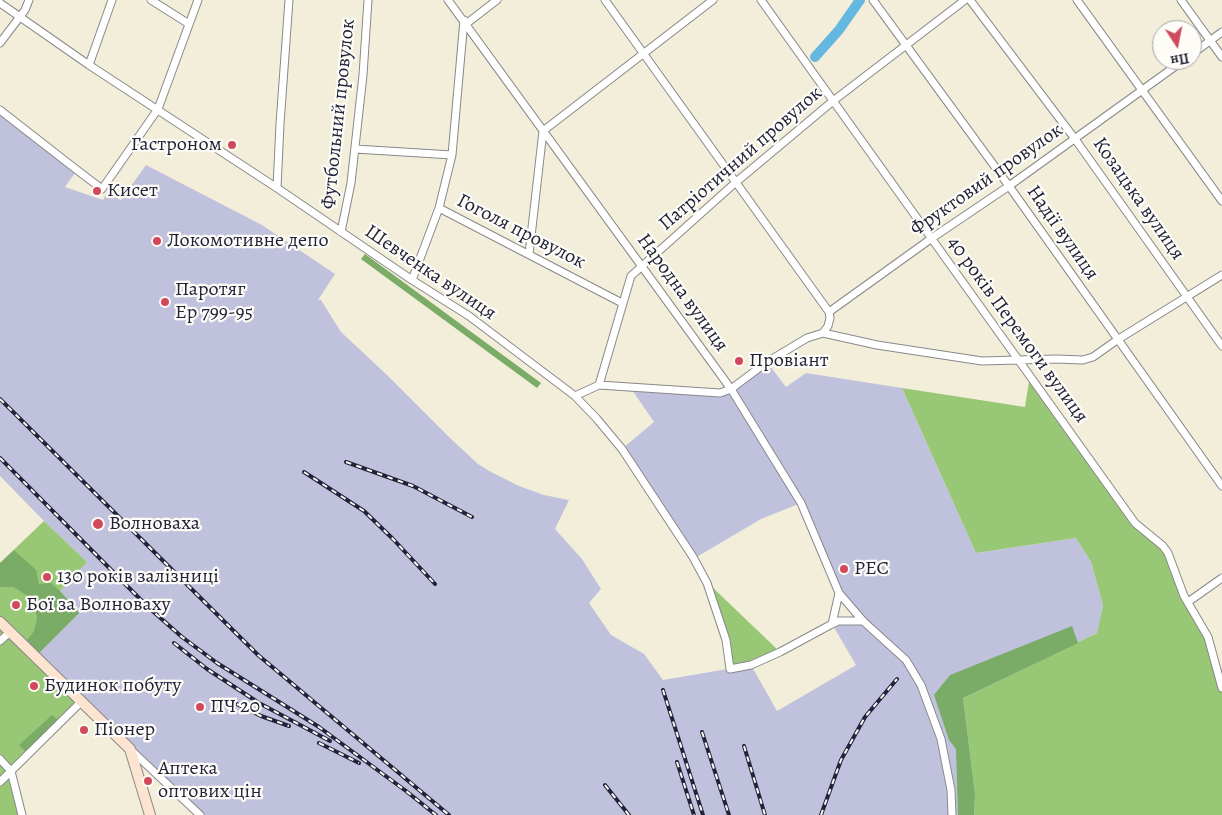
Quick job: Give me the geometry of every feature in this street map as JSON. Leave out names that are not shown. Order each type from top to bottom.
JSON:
[{"type":"main road","points":[[0,622],[130,750],[150,815]]},
{"type":"street","points":[[0,42],[25,10],[29,0]]},
{"type":"street","points":[[89,65],[112,0]]},
{"type":"street","points":[[151,0],[189,24]]},
{"type":"street","points":[[0,110],[102,188],[158,109],[198,0]]},
{"type":"street","points":[[277,188],[289,0]]},
{"type":"street","name":"Футбольний провулок","points":[[341,232],[351,183],[355,149],[363,75],[368,0]]},
{"type":"street","name":"Народна вулиця","points":[[448,0],[731,388],[801,503],[840,593],[863,621],[906,660],[921,686],[942,739],[952,790],[952,815]]},
{"type":"street","points":[[465,22],[497,0]]},
{"type":"street","points":[[605,0],[829,312],[828,326],[823,333]]},
{"type":"street","points":[[529,254],[543,131],[713,0]]},
{"type":"street","name":"40 років Перемоги вулиця","points":[[761,0],[1135,523],[1163,546],[1168,553],[1188,602],[1208,637],[1222,688]]},
{"type":"street","name":"Надії вулиця","points":[[873,0],[1009,186],[1222,486]]},
{"type":"street","name":"Патріотичний провулок","points":[[599,385],[631,276],[735,183],[833,101],[965,0]]},
{"type":"street","name":"Козацька вулиця","points":[[970,0],[1075,138],[1222,346]]},
{"type":"street","points":[[1077,0],[1222,202]]},
{"type":"street","points":[[1181,0],[1222,57]]},
{"type":"street","name":"Шевченка вулиця","points":[[0,3],[89,65],[469,316],[575,396],[622,449],[693,557],[707,583],[723,630],[730,669],[751,665],[832,624]]},
{"type":"street","name":"Гоголя провулок","points":[[465,22],[452,155],[439,208],[622,303]]},
{"type":"street","points":[[1202,47],[1222,32]]},
{"type":"street","name":"Фруктовий провулок","points":[[829,312],[1170,70]]},
{"type":"street","points":[[355,149],[452,155]]},
{"type":"street","points":[[412,280],[439,208]]},
{"type":"street","points":[[575,396],[599,385],[720,393],[731,388],[766,362],[807,338],[823,333],[877,345],[982,361],[1083,360],[1093,357],[1117,340],[1222,276]]},
{"type":"street","points":[[1188,602],[1222,578]]},
{"type":"street","points":[[832,624],[840,593]]},
{"type":"street","points":[[832,624],[838,621],[863,621]]},
{"type":"street","points":[[0,641],[10,632]]},
{"type":"street","points":[[0,782],[81,702]]},
{"type":"street","points":[[130,750],[200,815]]},
{"type":"street","points":[[0,759],[11,771],[22,815]]},
{"type":"shaded area","points":[[0,110],[77,170],[65,187],[103,200],[107,193],[121,200],[146,165],[262,225],[335,274],[318,300],[321,300],[341,332],[450,438],[478,464],[491,472],[519,486],[544,495],[569,500],[555,529],[582,559],[601,589],[589,603],[611,635],[644,654],[663,680],[751,665],[777,711],[856,665],[832,624],[862,621],[839,593],[801,503],[761,519],[695,558],[623,448],[654,422],[630,387],[720,393],[767,362],[786,387],[806,373],[902,388],[976,553],[1076,538],[1091,562],[1103,605],[1097,633],[963,698],[975,794],[974,815],[200,815],[37,655],[60,591],[87,562],[0,476]]},
{"type":"green space","points":[[365,254],[541,383],[537,388],[361,259]]},
{"type":"green space","points":[[1030,375],[1135,523],[1163,546],[1184,596],[1208,637],[1222,688],[1222,815],[974,815],[975,794],[963,698],[1097,633],[1103,605],[1091,562],[1076,538],[976,553],[902,388],[1025,407]]},
{"type":"green space","points":[[44,521],[87,562],[60,591],[79,613],[37,655],[0,619],[0,563]]},
{"type":"green space","points":[[14,550],[36,570],[39,584],[51,583],[79,613],[37,655],[25,643],[34,631],[37,619],[32,599],[14,587],[0,587],[0,563]]},
{"type":"green space","points":[[709,584],[780,652],[730,669]]},
{"type":"green space","points":[[0,625],[80,704],[11,771],[22,815],[0,815]]},
{"type":"green space","points":[[1072,626],[1078,643],[963,698],[975,794],[974,815],[958,815],[956,749],[949,740],[934,695],[950,675]]},
{"type":"green space","points":[[52,715],[58,720],[25,751],[19,745]]},
{"type":"waterway","points":[[815,57],[839,30],[860,0]]},
{"type":"railway","points":[[0,399],[258,655],[449,815]]},
{"type":"railway","points":[[0,458],[148,607],[182,637],[217,663],[319,727],[436,815]]},
{"type":"railway","points":[[346,462],[413,486],[472,517]]},
{"type":"railway","points":[[304,472],[364,511],[435,584]]},
{"type":"railway","points":[[174,643],[207,669],[259,703],[330,741]]},
{"type":"railway","points":[[821,815],[841,760],[865,717],[897,679]]},
{"type":"railway","points":[[663,690],[703,815]]},
{"type":"railway","points":[[237,704],[261,716],[289,726]]},
{"type":"railway","points":[[702,732],[729,815]]},
{"type":"railway","points":[[319,743],[359,763]]},
{"type":"railway","points":[[744,746],[765,815]]},
{"type":"railway","points":[[677,762],[694,815]]},
{"type":"railway","points":[[605,785],[629,815]]},
{"type":"place","name":"Гастроном","points":[[232,145]]},
{"type":"place","name":"Кисет","points":[[97,191]]},
{"type":"place","name":"Локомотивне депо","points":[[157,241]]},
{"type":"place","name":"Паротяг Ер 799-95","points":[[165,302]]},
{"type":"place","name":"Провіант","points":[[739,361]]},
{"type":"place","name":"Волноваха","points":[[98,524]]},
{"type":"place","name":"РЕС","points":[[844,569]]},
{"type":"place","name":"130 років залізниці","points":[[47,577]]},
{"type":"place","name":"Бої за Волноваху","points":[[16,605]]},
{"type":"place","name":"Будинок побуту","points":[[34,686]]},
{"type":"place","name":"ПЧ 20","points":[[200,707]]},
{"type":"place","name":"Піонер","points":[[84,730]]},
{"type":"place","name":"Аптека оптових цін","points":[[148,781]]}]
